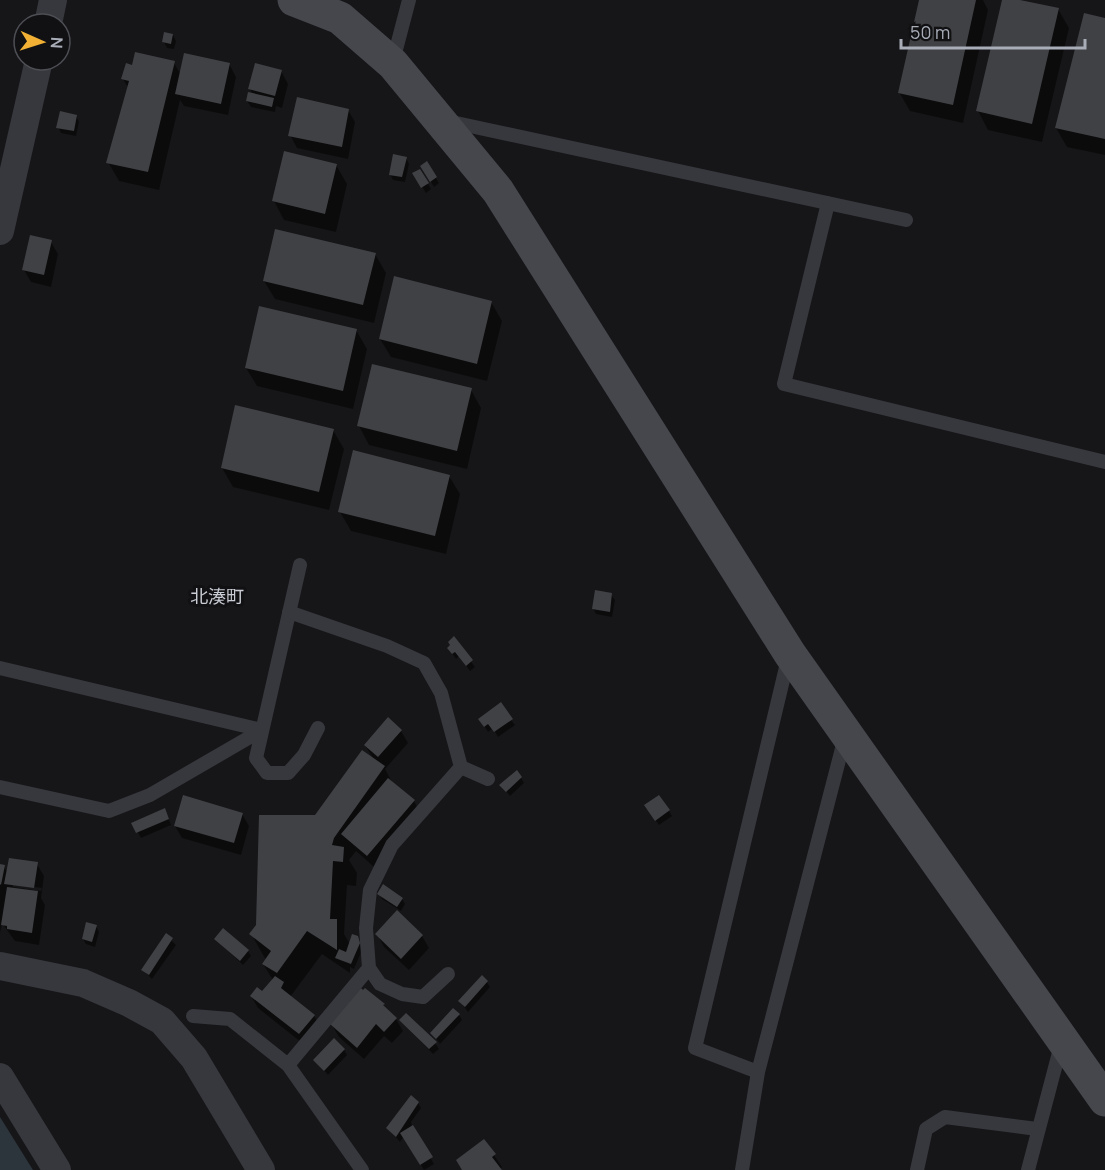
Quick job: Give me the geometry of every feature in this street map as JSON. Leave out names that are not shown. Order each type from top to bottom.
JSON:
[{"type":"street","points":[[294,0],[340,18],[393,64],[498,191],[790,654],[1105,1100]]},
{"type":"street","points":[[0,231],[36,72]]},
{"type":"street","points":[[0,966],[83,983],[129,1003],[162,1021],[194,1058],[261,1170]]},
{"type":"street","points":[[0,1077],[57,1170]]},
{"type":"lane","points":[[393,64],[409,0]]},
{"type":"lane","points":[[439,120],[906,220]]},
{"type":"lane","points":[[828,203],[784,384],[1105,462]]},
{"type":"lane","points":[[300,565],[255,758],[267,773],[288,773],[304,755],[318,728]]},
{"type":"lane","points":[[289,612],[387,645],[424,663],[441,693],[461,767]]},
{"type":"lane","points":[[758,1072],[696,1048],[790,654]]},
{"type":"lane","points":[[0,668],[262,729]]},
{"type":"lane","points":[[0,787],[110,811],[150,795],[262,729]]},
{"type":"lane","points":[[742,1170],[758,1072],[847,732]]},
{"type":"lane","points":[[461,767],[488,779]]},
{"type":"lane","points":[[448,974],[423,997],[402,994],[380,984],[369,968],[366,928],[370,890],[392,844],[461,767]]},
{"type":"lane","points":[[288,1065],[369,968]]},
{"type":"lane","points":[[193,1017],[230,1019],[288,1065],[362,1170]]},
{"type":"lane","points":[[1028,1170],[1037,1129],[1063,1040]]},
{"type":"lane","points":[[917,1170],[926,1130],[945,1117],[1037,1129]]},
{"type":"shaded area","points":[[0,1117],[33,1170],[0,1170]]},
{"type":"building","points":[[919,0],[976,0],[953,105],[898,93]]},
{"type":"building","points":[[1002,0],[1020,0],[1059,8],[1032,124],[976,111]]},
{"type":"building","points":[[1084,13],[1105,18],[1105,139],[1055,128]]},
{"type":"building","points":[[164,32],[173,34],[171,44],[162,42]]},
{"type":"building","points":[[135,52],[175,61],[148,172],[106,163],[129,81],[121,79],[126,63],[132,65]]},
{"type":"building","points":[[184,53],[230,63],[221,104],[175,94]]},
{"type":"building","points":[[255,63],[282,70],[275,96],[248,89]]},
{"type":"building","points":[[248,92],[274,98],[272,107],[246,101]]},
{"type":"building","points":[[297,97],[349,109],[342,147],[288,136]]},
{"type":"building","points":[[60,111],[77,115],[74,131],[56,128]]},
{"type":"building","points":[[284,151],[337,164],[325,214],[272,201]]},
{"type":"building","points":[[393,154],[407,157],[402,177],[389,175]]},
{"type":"building","points":[[427,161],[437,177],[430,182],[420,166]]},
{"type":"building","points":[[420,169],[429,183],[421,188],[412,173]]},
{"type":"building","points":[[275,229],[376,253],[363,305],[263,281]]},
{"type":"building","points":[[30,235],[52,240],[44,275],[22,270]]},
{"type":"building","points":[[394,276],[492,301],[477,364],[379,339]]},
{"type":"building","points":[[259,306],[357,329],[343,391],[245,368]]},
{"type":"building","points":[[372,364],[472,388],[457,451],[357,426]]},
{"type":"building","points":[[235,405],[334,429],[319,492],[221,468]]},
{"type":"building","points":[[353,450],[450,475],[435,536],[338,512]]},
{"type":"building","points":[[595,590],[612,593],[610,612],[592,609]]},
{"type":"building","points":[[454,636],[473,660],[466,666],[455,652],[452,654],[447,648],[450,645],[448,642]]},
{"type":"building","points":[[501,702],[513,719],[494,732],[488,724],[484,727],[478,719]]},
{"type":"building","points":[[388,717],[402,730],[378,757],[364,745]]},
{"type":"building","points":[[362,750],[385,766],[334,838],[332,845],[344,847],[343,862],[333,861],[330,919],[337,919],[337,950],[307,931],[277,973],[262,964],[271,951],[249,934],[256,925],[259,815],[315,815]]},
{"type":"building","points":[[517,770],[522,777],[506,792],[499,785]]},
{"type":"building","points":[[388,778],[415,800],[367,856],[341,834]]},
{"type":"building","points":[[183,795],[243,813],[234,843],[174,826]]},
{"type":"building","points":[[659,795],[670,810],[655,821],[644,805]]},
{"type":"building","points":[[165,808],[169,819],[136,833],[131,823]]},
{"type":"building","points":[[9,858],[38,862],[34,888],[4,884]]},
{"type":"building","points":[[0,864],[5,865],[1,885],[0,884]]},
{"type":"building","points":[[383,884],[403,898],[397,907],[377,894]]},
{"type":"building","points":[[7,887],[38,891],[32,933],[7,929],[7,926],[1,925]]},
{"type":"building","points":[[397,910],[423,935],[401,959],[375,934]]},
{"type":"building","points":[[86,922],[97,925],[92,942],[82,939]]},
{"type":"building","points":[[223,928],[249,950],[240,961],[214,939]]},
{"type":"building","points":[[166,933],[173,938],[149,975],[141,970]]},
{"type":"building","points":[[352,934],[358,936],[360,943],[351,964],[335,958],[339,949],[346,952]]},
{"type":"building","points":[[482,975],[488,981],[465,1007],[458,1001]]},
{"type":"building","points":[[275,976],[284,982],[281,988],[315,1015],[299,1034],[250,996],[257,987],[262,991]]},
{"type":"building","points":[[361,988],[363,990],[365,988],[385,1004],[383,1005],[397,1018],[384,1032],[376,1024],[357,1048],[330,1024]]},
{"type":"building","points":[[453,1008],[460,1014],[436,1039],[430,1033]]},
{"type":"building","points":[[406,1013],[437,1042],[429,1049],[399,1020]]},
{"type":"building","points":[[334,1038],[345,1049],[324,1071],[313,1060]]},
{"type":"building","points":[[411,1095],[419,1102],[396,1137],[386,1128]]},
{"type":"building","points":[[413,1125],[433,1157],[420,1165],[400,1133]]},
{"type":"building","points":[[484,1139],[496,1154],[492,1157],[502,1170],[462,1170],[456,1160]]},
{"type":"district","name":"北湊町","points":[[217,596]]}]
